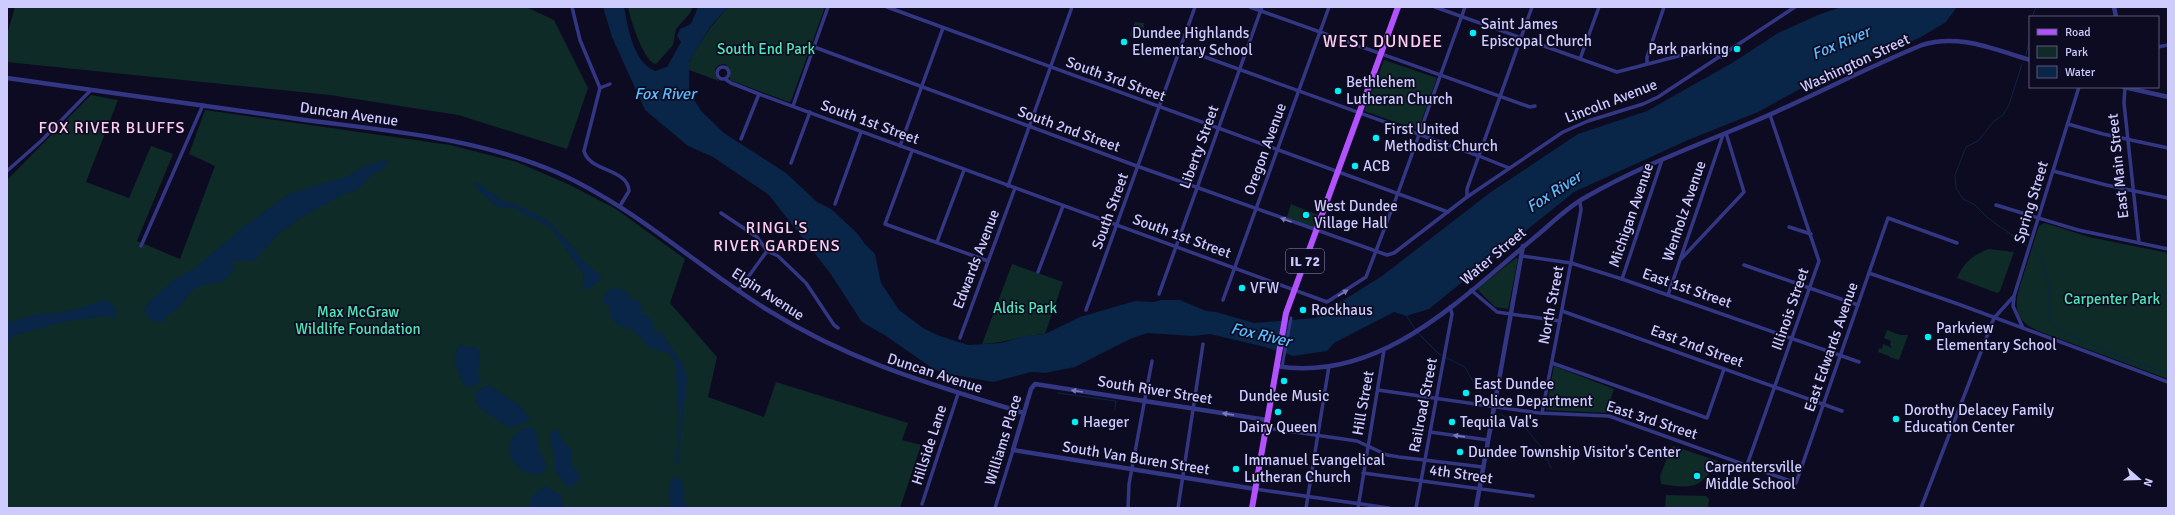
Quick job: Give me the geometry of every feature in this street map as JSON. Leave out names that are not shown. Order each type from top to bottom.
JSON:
[{"type":"main road","name":"IL 72","points":[[1252,508],[1267,420],[1288,316],[1295,290],[1398,7]]},
{"type":"street","points":[[572,7],[580,40],[600,88],[584,151],[589,160],[618,175],[627,184],[628,192],[620,206]]},
{"type":"street","points":[[793,106],[828,7]]},
{"type":"street","name":"South 3rd Street","points":[[887,7],[1448,212]]},
{"type":"street","points":[[1008,186],[1072,7]]},
{"type":"street","name":"South Street","points":[[1086,310],[1195,7]]},
{"type":"street","points":[[1250,7],[1261,9],[1500,97],[1530,107],[1535,106]]},
{"type":"street","name":"Oregon Avenue","points":[[1223,300],[1329,7]]},
{"type":"street","points":[[1435,7],[1620,72],[1647,63],[1692,52],[1714,53],[1721,57]]},
{"type":"street","points":[[1376,252],[1465,7]]},
{"type":"street","points":[[1467,197],[1466,191],[1532,7]]},
{"type":"street","points":[[1580,59],[1599,7]]},
{"type":"street","points":[[1647,63],[1646,58],[1664,7]]},
{"type":"street","name":"Lincoln Avenue","points":[[1394,253],[1467,197],[1569,128],[1651,100],[1721,57],[1795,7]]},
{"type":"street","name":"Liberty Street","points":[[1159,294],[1261,9]]},
{"type":"street","points":[[900,146],[943,28]]},
{"type":"street","name":"Washington Street","points":[[1741,127],[1922,45],[1950,40],[1982,46],[2029,60]]},
{"type":"street","name":"South 2nd Street","points":[[814,47],[1316,231],[1376,252],[1387,255],[1394,253]]},
{"type":"street","points":[[1180,48],[1420,134],[1509,168]]},
{"type":"street","name":"Duncan Avenue","points":[[7,78],[453,141],[519,158],[554,172],[620,206],[666,239]]},
{"type":"street","name":"South 1st Street","points":[[725,79],[758,94],[1328,302],[1363,280],[1376,252]]},
{"type":"street","points":[[600,88],[610,84]]},
{"type":"street","name":"Spring Street","points":[[1994,318],[2014,296],[2079,88]]},
{"type":"street","name":"East Main Street","points":[[2125,88],[2124,103],[2139,243]]},
{"type":"street","points":[[2129,88],[2168,97]]},
{"type":"street","points":[[7,171],[41,141],[91,90]]},
{"type":"street","points":[[741,139],[758,94]]},
{"type":"street","points":[[141,246],[203,106]]},
{"type":"street","points":[[791,164],[810,112]]},
{"type":"street","name":"Illinois Street","points":[[1748,465],[1819,262],[1811,234],[1770,115]]},
{"type":"street","points":[[2068,124],[2128,140],[2168,148]]},
{"type":"street","name":"Water Street","points":[[1279,366],[1329,366],[1356,360],[1384,350],[1414,334],[1450,307],[1580,201],[1624,177],[1741,127]]},
{"type":"street","points":[[834,204],[861,132]]},
{"type":"street","points":[[1680,260],[1744,192],[1725,134]]},
{"type":"street","name":"Wenholz Avenue","points":[[1668,295],[1725,134]]},
{"type":"street","points":[[912,150],[885,224],[988,261]]},
{"type":"street","name":"Michigan Avenue","points":[[1622,279],[1662,160]]},
{"type":"street","points":[[937,242],[964,170]]},
{"type":"street","points":[[2053,171],[2168,198]]},
{"type":"street","name":"Edwards Avenue","points":[[960,338],[1016,188]]},
{"type":"street","name":"North Street","points":[[1542,413],[1581,210],[1580,201]]},
{"type":"street","points":[[1996,205],[2085,231],[2168,249]]},
{"type":"street","points":[[1038,272],[1063,206]]},
{"type":"street","points":[[721,213],[757,237],[767,251],[780,257],[806,283],[834,325],[838,328]]},
{"type":"street","name":"East Edwards Avenue","points":[[1796,483],[1888,218],[1957,243]]},
{"type":"street","points":[[1789,227],[1811,234]]},
{"type":"street","name":"Elgin Avenue","points":[[666,239],[738,291],[790,323],[841,350]]},
{"type":"street","points":[[1476,508],[1523,246]]},
{"type":"street","points":[[738,291],[767,251]]},
{"type":"street","name":"East 1st Street","points":[[1522,256],[1571,263],[1622,279],[1859,362]]},
{"type":"street","points":[[1744,265],[1858,305]]},
{"type":"street","points":[[1869,273],[2168,382]]},
{"type":"street","points":[[1471,290],[1494,311],[1560,321]]},
{"type":"street","points":[[2014,296],[2013,306],[2023,328]]},
{"type":"street","name":"Railroad Street","points":[[1416,508],[1452,312],[1450,307]]},
{"type":"street","name":"East 2nd Street","points":[[1562,311],[1842,410]]},
{"type":"street","points":[[1921,508],[1994,318]]},
{"type":"street","points":[[1178,508],[1203,344]]},
{"type":"street","name":"Duncan Avenue","points":[[841,350],[890,371],[958,394],[1024,413]]},
{"type":"street","name":"Hill Street","points":[[1358,506],[1384,350]]},
{"type":"street","points":[[1128,508],[1128,492],[1152,361]]},
{"type":"street","points":[[1552,363],[1707,418],[1724,369]]},
{"type":"street","points":[[1306,508],[1329,366]]},
{"type":"street","name":"South River Street","points":[[1039,384],[1267,420]]},
{"type":"street","name":"Williams Place","points":[[996,508],[1031,388],[1034,385],[1039,384]]},
{"type":"street","name":"East 3rd Street","points":[[1378,390],[1542,413],[1582,413],[1609,416],[1796,483]]},
{"type":"street","name":"Hillside Lane","points":[[922,504],[958,394]]},
{"type":"street","points":[[1266,428],[1349,440],[1368,445],[1388,455],[1483,467]]},
{"type":"street","points":[[1430,432],[1488,440]]},
{"type":"street","name":"South Van Buren Street","points":[[1013,450],[1255,490]]},
{"type":"street","name":"4th Street","points":[[1363,473],[1532,496]]},
{"type":"street","points":[[1255,490],[1308,497],[1358,506],[1389,508]]},
{"type":"green space","points":[[15,7],[526,7],[554,20],[588,88],[567,149],[458,115],[330,95],[7,62],[7,35]]},
{"type":"green space","points":[[628,7],[692,7],[691,12],[676,29],[673,45],[656,64],[651,62],[642,48]]},
{"type":"green space","name":"South End Park","points":[[728,7],[825,7],[791,101],[789,102],[730,80],[730,69],[725,64],[719,65],[715,69],[715,75],[719,81],[689,70],[689,63],[693,54],[710,28]]},
{"type":"green space","points":[[1135,22],[1144,23],[1143,38],[1130,36]]},
{"type":"green space","points":[[1384,60],[1437,78],[1418,130],[1364,111]]},
{"type":"green space","name":"Max McGraw Wildlife Foundation","points":[[91,95],[118,100],[86,182],[129,198],[151,146],[173,154],[137,241],[180,259],[215,166],[189,154],[205,110],[450,145],[517,162],[570,185],[616,209],[685,259],[670,303],[717,357],[708,397],[764,417],[776,382],[908,423],[902,440],[921,445],[900,508],[7,508],[7,180]]},
{"type":"green space","points":[[1291,204],[1321,216],[1316,230],[1286,220]]},
{"type":"green space","name":"Carpenter Park","points":[[2045,223],[2089,237],[2168,253],[2168,379],[2041,332],[2030,327],[2023,321],[2017,307],[2017,298],[2039,226]]},
{"type":"green space","points":[[1989,249],[2014,252],[2000,291],[1997,293],[1957,278],[1966,263],[1978,254]]},
{"type":"green space","points":[[1516,258],[1518,259],[1508,309],[1495,307],[1477,289]]},
{"type":"green space","name":"Aldis Park","points":[[1012,264],[1063,282],[1045,334],[982,344]]},
{"type":"green space","points":[[1887,330],[1900,335],[1908,335],[1899,360],[1889,357],[1891,351],[1889,356],[1878,352],[1879,348],[1882,349],[1883,344],[1892,348],[1890,345],[1891,341],[1884,338]]},
{"type":"green space","points":[[1554,366],[1614,389],[1606,413],[1546,410]]},
{"type":"green space","points":[[1673,446],[1718,461],[1706,477],[1695,485],[1681,486],[1661,484],[1660,476]]},
{"type":"green space","points":[[1666,495],[1706,496],[1709,499],[1708,508],[1665,508]]},
{"type":"water","name":"Fox River","points":[[603,7],[624,7],[633,44],[641,60],[655,71],[667,67],[681,42],[677,36],[680,29],[691,24],[698,7],[728,7],[710,27],[689,62],[689,92],[702,112],[724,133],[786,173],[817,202],[831,209],[856,232],[875,254],[881,283],[899,310],[923,328],[940,336],[968,345],[1001,343],[1026,336],[1045,334],[1080,317],[1135,301],[1154,302],[1160,300],[1180,300],[1206,311],[1216,312],[1254,323],[1315,318],[1382,276],[1491,192],[1578,134],[1647,111],[1732,63],[1778,33],[1818,15],[1841,7],[1957,7],[1946,22],[1921,37],[1897,48],[1846,64],[1758,112],[1688,140],[1574,192],[1429,309],[1406,316],[1394,312],[1334,343],[1327,351],[1293,356],[1265,347],[1210,334],[1193,336],[1147,333],[1130,339],[1075,367],[1045,373],[1031,372],[993,382],[943,373],[932,368],[886,336],[862,322],[830,273],[769,195],[713,157],[688,146],[645,110],[612,37]]},
{"type":"water","points":[[388,159],[382,171],[375,172],[358,189],[344,194],[298,219],[295,223],[280,232],[254,261],[235,260],[233,263],[235,268],[223,282],[208,284],[193,289],[179,307],[169,314],[163,322],[156,322],[148,318],[148,314],[143,310],[150,301],[175,279],[195,268],[240,230],[289,194],[348,176],[361,168]]},
{"type":"water","points":[[474,181],[503,201],[522,207],[550,222],[577,252],[579,257],[602,277],[602,279],[589,289],[584,289],[583,273],[551,228],[524,215],[520,210],[515,208],[498,207],[478,190]]},
{"type":"water","points":[[615,287],[629,293],[628,299],[638,300],[641,304],[641,313],[648,316],[651,320],[654,325],[655,332],[661,332],[683,365],[687,378],[679,451],[680,464],[677,464],[676,461],[679,416],[675,362],[670,354],[649,347],[632,329],[619,325],[613,319],[609,311],[609,306],[603,303],[603,300],[606,294]]},
{"type":"water","points":[[106,300],[114,308],[116,319],[110,316],[66,321],[13,336],[7,346],[7,323],[37,314],[65,312]]},
{"type":"water","points":[[460,344],[469,348],[474,346],[480,354],[477,375],[482,379],[476,385],[467,388],[459,377],[461,373],[455,366],[455,353]]},
{"type":"water","points":[[489,385],[521,407],[530,419],[528,422],[509,428],[479,407],[474,396],[476,392]]},
{"type":"water","points":[[529,427],[534,428],[539,450],[546,467],[545,471],[535,474],[524,472],[520,469],[512,460],[510,455],[511,439],[522,429]]},
{"type":"water","points":[[554,430],[559,431],[562,440],[572,451],[571,466],[579,472],[579,480],[573,486],[566,486],[554,469],[555,464],[550,435]]},
{"type":"water","points":[[673,478],[680,478],[682,482],[684,501],[688,508],[670,508],[670,485]]},
{"type":"water","points":[[546,486],[562,496],[563,505],[560,508],[530,508],[531,496]]},
{"type":"waterway","points":[[2032,16],[2036,7]]},
{"type":"waterway","points":[[2026,55],[2029,42]]},
{"type":"waterway","points":[[2022,64],[2009,105],[2003,115],[1994,121],[1978,141],[1966,147],[1955,175],[1956,188],[1963,199],[1975,205],[1988,218],[2027,246]]},
{"type":"waterway","points":[[2032,249],[2037,254],[2044,267],[2049,290],[2049,317],[2056,327],[2103,350],[2168,374]]},
{"type":"waterway","points":[[1406,315],[1415,329]]},
{"type":"waterway","points":[[1418,333],[1439,354],[1465,367],[1475,385]]},
{"type":"waterway","points":[[1058,393],[1116,401],[1115,409]]},
{"type":"waterway","points":[[1500,414],[1526,429],[1543,449],[1551,468]]},
{"type":"place","name":"Saint James Episcopal Church","points":[[1473,33]]},
{"type":"place","name":"Dundee Highlands Elementary School","points":[[1124,42]]},
{"type":"place","name":"Park parking","points":[[1737,49]]},
{"type":"place","name":"Bethlehem Lutheran Church","points":[[1338,91]]},
{"type":"place","name":"First United Methodist Church","points":[[1376,138]]},
{"type":"place","name":"ACB","points":[[1355,166]]},
{"type":"place","name":"West Dundee Village Hall","points":[[1306,215]]},
{"type":"place","name":"VFW","points":[[1242,288]]},
{"type":"place","name":"Rockhaus","points":[[1303,310]]},
{"type":"place","name":"Parkview Elementary School","points":[[1928,337]]},
{"type":"place","name":"Dundee Music","points":[[1284,381]]},
{"type":"place","name":"East Dundee Police Department","points":[[1466,393]]},
{"type":"place","name":"Dairy Queen","points":[[1278,412]]},
{"type":"place","name":"Dorothy Delacey Family Education Center","points":[[1896,419]]},
{"type":"place","name":"Haeger","points":[[1075,422]]},
{"type":"place","name":"Tequila Val's","points":[[1452,422]]},
{"type":"place","name":"Dundee Township Visitor's Center","points":[[1460,452]]},
{"type":"place","name":"Immanuel Evangelical Lutheran Church","points":[[1236,469]]},
{"type":"place","name":"Carpentersville Middle School","points":[[1697,476]]},
{"type":"district","name":"WEST DUNDEE","points":[[1383,41]]},
{"type":"district","name":"FOX RIVER BLUFFS","points":[[112,128]]},
{"type":"district","name":"RINGL'S RIVER GARDENS","points":[[777,237]]}]
